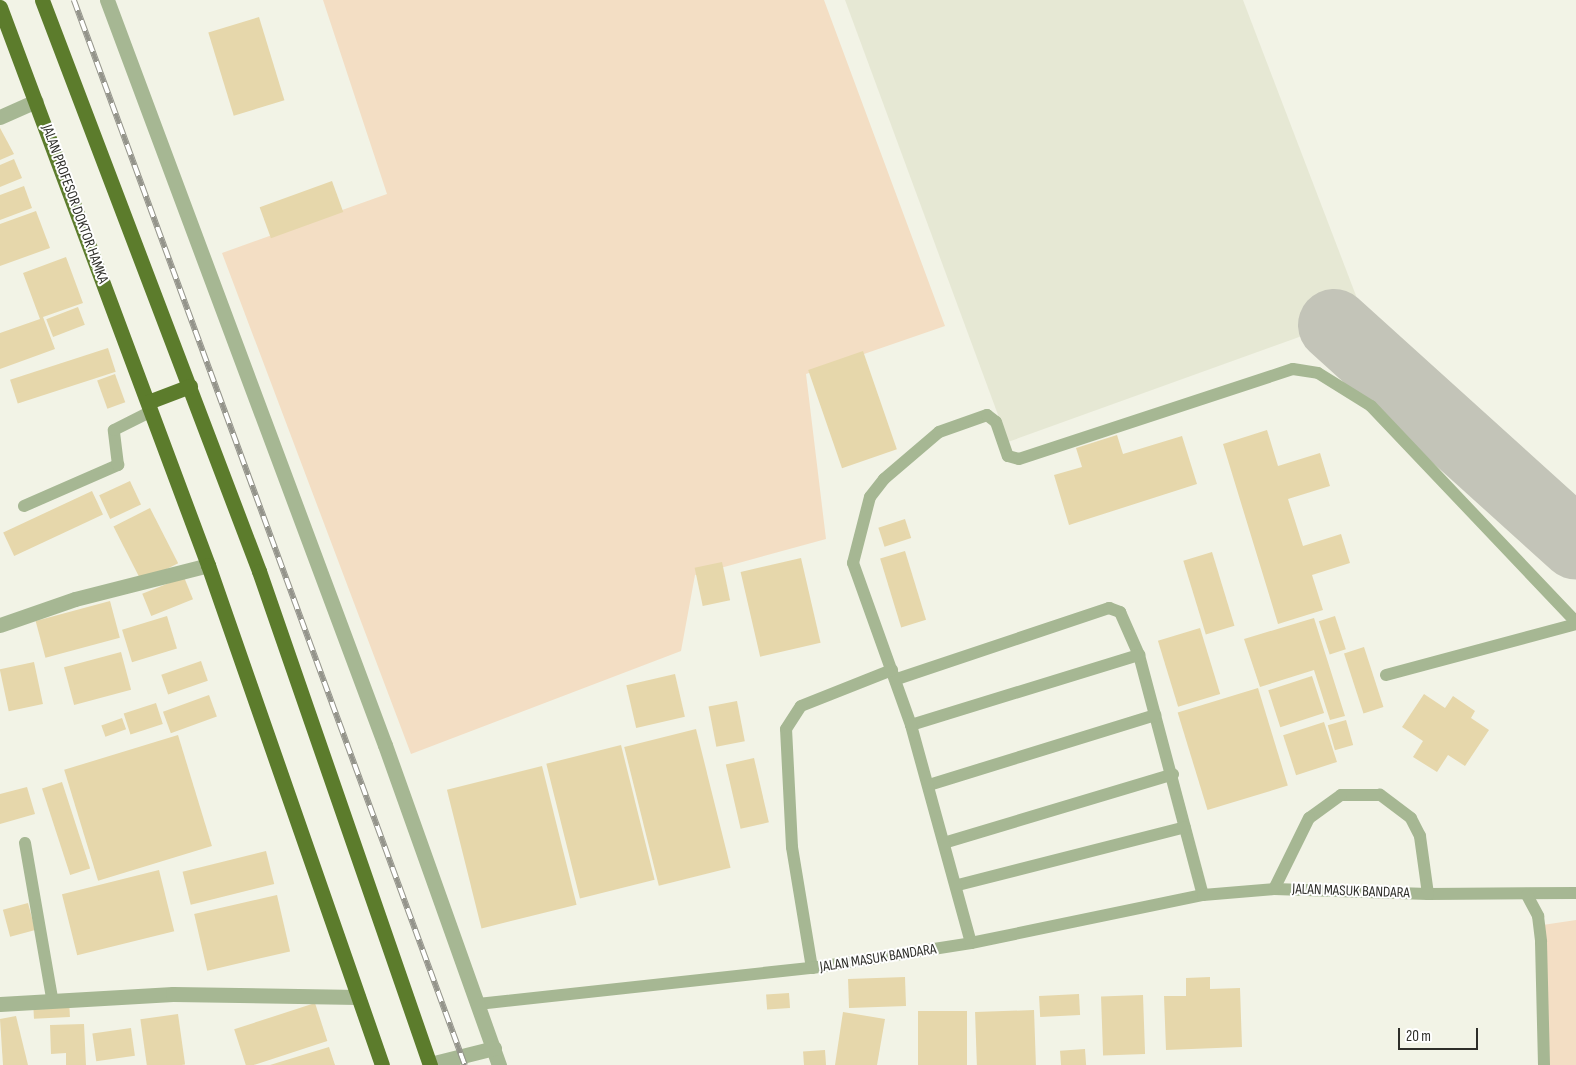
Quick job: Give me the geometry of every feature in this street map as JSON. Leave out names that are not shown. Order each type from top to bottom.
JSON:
[{"type":"highway","points":[[42,0],[190,386],[430,1065]]},
{"type":"highway","name":"JALAN PROFESOR DOKTOR HAMKA","points":[[0,7],[208,565],[382,1065]]},
{"type":"highway","points":[[150,407],[190,386]]},
{"type":"street","points":[[107,0],[499,1065]]},
{"type":"street","points":[[0,117],[36,101]]},
{"type":"street","points":[[0,625],[74,599],[208,565]]},
{"type":"street","points":[[0,1004],[52,998],[358,997]]},
{"type":"street","points":[[430,1065],[494,1048]]},
{"type":"lane","points":[[971,943],[947,842],[911,725],[853,564],[860,527],[870,497],[884,478],[939,432],[988,415],[996,422],[1008,456],[1019,458],[1293,369],[1318,373],[1371,406],[1576,623],[1386,675]]},
{"type":"lane","points":[[24,506],[120,464],[114,430],[150,407]]},
{"type":"lane","points":[[812,968],[792,847],[786,728],[793,714],[806,703],[1109,608],[1124,617],[1139,655],[1173,774],[1203,895]]},
{"type":"lane","points":[[911,725],[1139,655]]},
{"type":"lane","points":[[929,786],[1155,715]]},
{"type":"lane","points":[[947,842],[1173,774]]},
{"type":"lane","name":"JALAN MASUK BANDARA","points":[[1274,889],[1309,818],[1323,804],[1360,792],[1380,795],[1411,818],[1420,836],[1428,894]]},
{"type":"lane","points":[[958,885],[1185,827]]},
{"type":"lane","points":[[25,843],[52,998]]},
{"type":"lane","name":"JALAN MASUK BANDARA","points":[[478,1004],[812,968],[971,943],[1203,895],[1274,889],[1428,894],[1528,895],[1576,893]]},
{"type":"lane","points":[[1528,895],[1538,916],[1541,942],[1544,1065]]},
{"type":"shaded area","points":[[323,0],[824,0],[945,326],[806,374],[826,539],[695,575],[681,651],[411,754],[222,253],[387,194]]},
{"type":"shaded area","points":[[845,0],[1243,0],[1363,314],[1008,442]]},
{"type":"shaded area","points":[[1576,920],[1576,1065],[1544,1065],[1536,926]]},
{"type":"building","points":[[259,17],[284,100],[234,116],[208,32]]},
{"type":"building","points":[[0,128],[14,154],[0,160]]},
{"type":"building","points":[[14,159],[22,178],[0,187],[0,165]]},
{"type":"building","points":[[332,181],[343,212],[271,238],[260,207]]},
{"type":"building","points":[[24,186],[32,208],[0,220],[0,195]]},
{"type":"building","points":[[36,211],[50,248],[0,266],[0,224]]},
{"type":"building","points":[[66,257],[83,303],[43,317],[55,349],[0,369],[0,333],[40,319],[23,273]]},
{"type":"building","points":[[78,307],[85,325],[53,337],[46,319]]},
{"type":"building","points":[[108,348],[116,372],[18,404],[10,380]]},
{"type":"building","points":[[863,351],[897,449],[842,468],[808,370]]},
{"type":"building","points":[[115,374],[125,402],[107,409],[97,380]]},
{"type":"building","points":[[1267,430],[1278,466],[1320,453],[1330,486],[1288,499],[1303,546],[1341,534],[1350,563],[1312,575],[1323,610],[1278,624],[1223,444]]},
{"type":"building","points":[[1117,435],[1123,454],[1182,436],[1197,484],[1069,525],[1054,475],[1082,467],[1076,448]]},
{"type":"building","points":[[130,481],[141,505],[110,519],[99,495]]},
{"type":"building","points":[[92,491],[103,515],[14,556],[3,532]]},
{"type":"building","points":[[150,508],[178,563],[142,582],[113,527]]},
{"type":"building","points":[[905,519],[911,538],[885,547],[878,528]]},
{"type":"building","points":[[905,551],[926,620],[901,627],[880,559]]},
{"type":"building","points":[[1212,552],[1235,626],[1206,634],[1183,561]]},
{"type":"building","points":[[801,558],[821,643],[760,657],[741,572]]},
{"type":"building","points":[[722,562],[730,600],[703,606],[695,568]]},
{"type":"building","points":[[184,577],[193,599],[151,616],[142,594]]},
{"type":"building","points":[[110,601],[120,638],[45,658],[36,621]]},
{"type":"building","points":[[167,616],[177,649],[132,662],[122,630]]},
{"type":"building","points":[[1335,616],[1346,649],[1330,655],[1319,621]]},
{"type":"building","points":[[1314,618],[1345,716],[1330,720],[1314,670],[1260,687],[1244,639]]},
{"type":"building","points":[[1200,628],[1220,694],[1178,707],[1158,641]]},
{"type":"building","points":[[1364,647],[1383,707],[1363,713],[1344,653]]},
{"type":"building","points":[[121,652],[131,690],[74,705],[64,667]]},
{"type":"building","points":[[201,661],[208,681],[168,695],[161,675]]},
{"type":"building","points":[[34,662],[43,704],[9,711],[0,669]]},
{"type":"building","points":[[675,674],[685,717],[636,728],[626,685]]},
{"type":"building","points":[[1312,676],[1324,713],[1280,727],[1268,690]]},
{"type":"building","points":[[1258,688],[1288,786],[1207,810],[1178,713]]},
{"type":"building","points":[[1424,694],[1445,708],[1453,696],[1475,711],[1471,718],[1489,730],[1465,766],[1448,755],[1437,772],[1413,757],[1423,741],[1402,727]]},
{"type":"building","points":[[209,695],[217,717],[171,733],[163,712]]},
{"type":"building","points":[[737,701],[745,741],[716,747],[709,707]]},
{"type":"building","points":[[156,703],[163,724],[130,734],[124,714]]},
{"type":"building","points":[[122,718],[126,729],[105,737],[101,726]]},
{"type":"building","points":[[1346,720],[1353,745],[1335,750],[1328,725]]},
{"type":"building","points":[[1324,722],[1337,762],[1296,775],[1283,735]]},
{"type":"building","points":[[696,729],[731,868],[659,886],[624,747]]},
{"type":"building","points":[[178,735],[212,846],[98,881],[64,770]]},
{"type":"building","points":[[621,745],[655,880],[580,898],[546,764]]},
{"type":"building","points":[[754,758],[769,822],[741,829],[726,765]]},
{"type":"building","points":[[542,766],[577,905],[482,928],[447,790]]},
{"type":"building","points":[[62,782],[90,869],[70,875],[42,788]]},
{"type":"building","points":[[27,787],[35,814],[0,824],[0,794]]},
{"type":"building","points":[[266,851],[274,884],[191,905],[183,872]]},
{"type":"building","points":[[159,870],[174,931],[77,955],[62,894]]},
{"type":"building","points":[[277,895],[290,952],[207,971],[194,914]]},
{"type":"building","points":[[28,903],[35,930],[10,937],[3,910]]},
{"type":"building","points":[[905,977],[906,1006],[849,1008],[848,979]]},
{"type":"building","points":[[1210,977],[1210,989],[1240,988],[1242,1047],[1166,1050],[1164,996],[1186,996],[1186,978]]},
{"type":"building","points":[[789,993],[790,1008],[767,1010],[766,995]]},
{"type":"building","points":[[1079,994],[1080,1015],[1040,1017],[1039,996]]},
{"type":"building","points":[[1143,995],[1145,1054],[1103,1055],[1101,996]]},
{"type":"building","points":[[69,999],[70,1017],[34,1019],[33,1001]]},
{"type":"building","points":[[315,1003],[327,1041],[254,1065],[246,1065],[234,1029]]},
{"type":"building","points":[[1034,1010],[1036,1065],[977,1065],[975,1012]]},
{"type":"building","points":[[918,1011],[967,1011],[967,1065],[918,1065]]},
{"type":"building","points":[[843,1012],[885,1019],[877,1065],[835,1065]]},
{"type":"building","points":[[178,1014],[185,1065],[147,1065],[140,1019]]},
{"type":"building","points":[[16,1016],[28,1065],[3,1065],[0,1019]]},
{"type":"building","points":[[84,1024],[86,1065],[66,1065],[66,1053],[51,1054],[50,1025]]},
{"type":"building","points":[[131,1028],[135,1056],[96,1061],[92,1033]]},
{"type":"building","points":[[329,1047],[335,1065],[270,1065]]},
{"type":"building","points":[[1085,1049],[1086,1065],[1061,1065],[1060,1051]]},
{"type":"building","points":[[825,1050],[826,1065],[804,1065],[803,1052]]},
{"type":"taxiway","points":[[1334,325],[1576,544]]},
{"type":"railway","points":[[74,0],[465,1065]]}]
